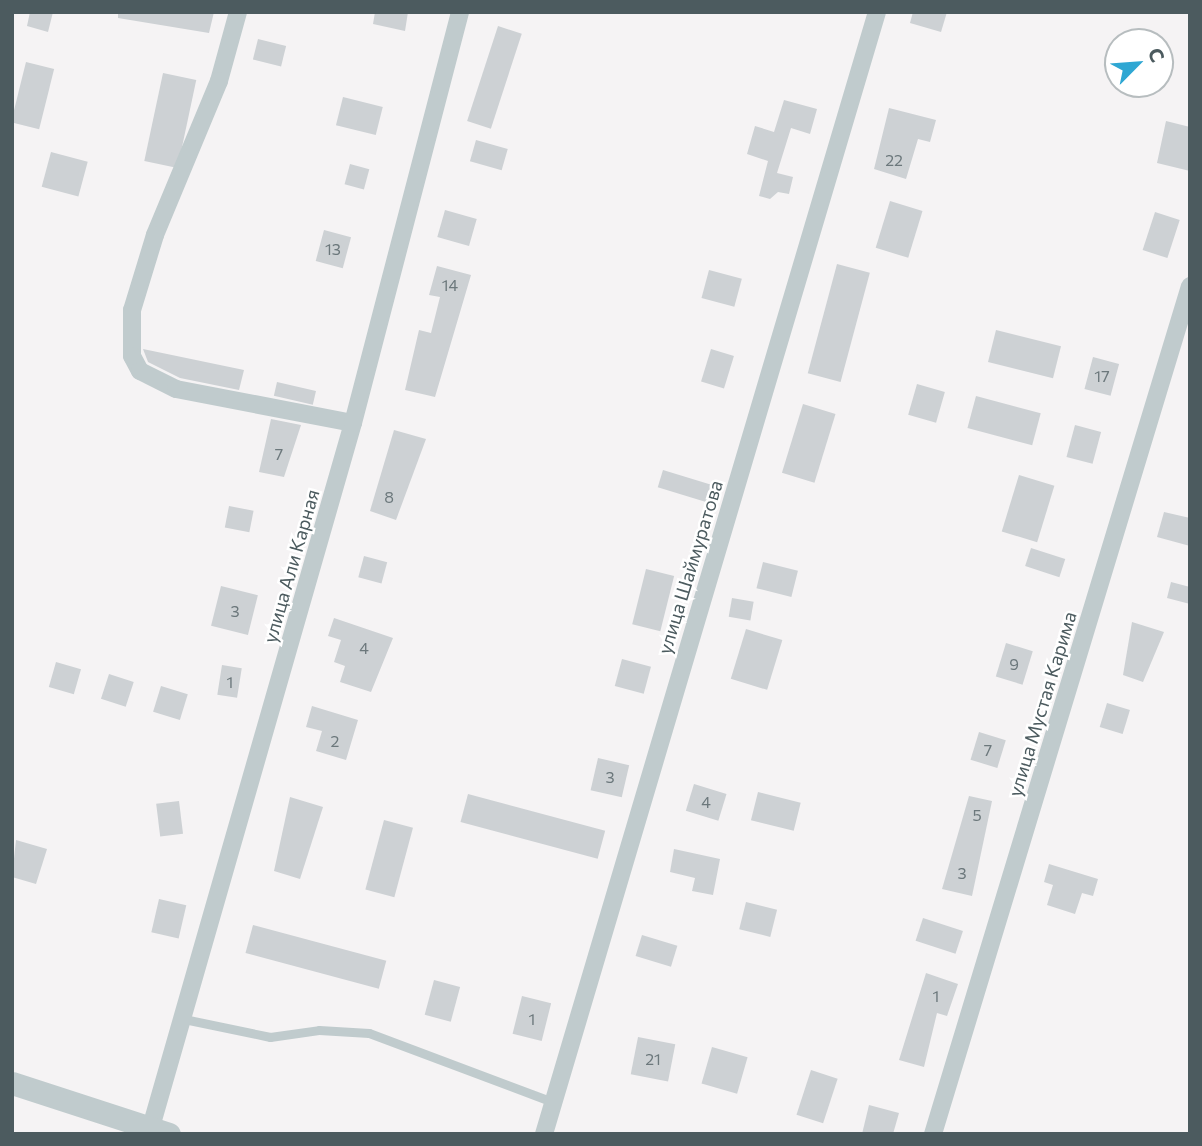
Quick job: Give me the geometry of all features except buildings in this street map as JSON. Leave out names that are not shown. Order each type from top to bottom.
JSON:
[{"type":"street","points":[[237,12],[219,81],[155,235],[132,310],[132,356],[140,371],[176,389],[353,423]]},
{"type":"street","name":"улица Али Карная","points":[[146,1129],[184,1019],[353,423],[460,12]]},
{"type":"street","name":"улица Шаймуратова","points":[[544,1134],[877,12]]},
{"type":"street","name":"улица Мустая Карима","points":[[933,1134],[1190,286]]},
{"type":"street","points":[[12,1083],[146,1129]]},
{"type":"lane","points":[[184,1019],[270,1037],[319,1030],[369,1033],[553,1102]]}]
